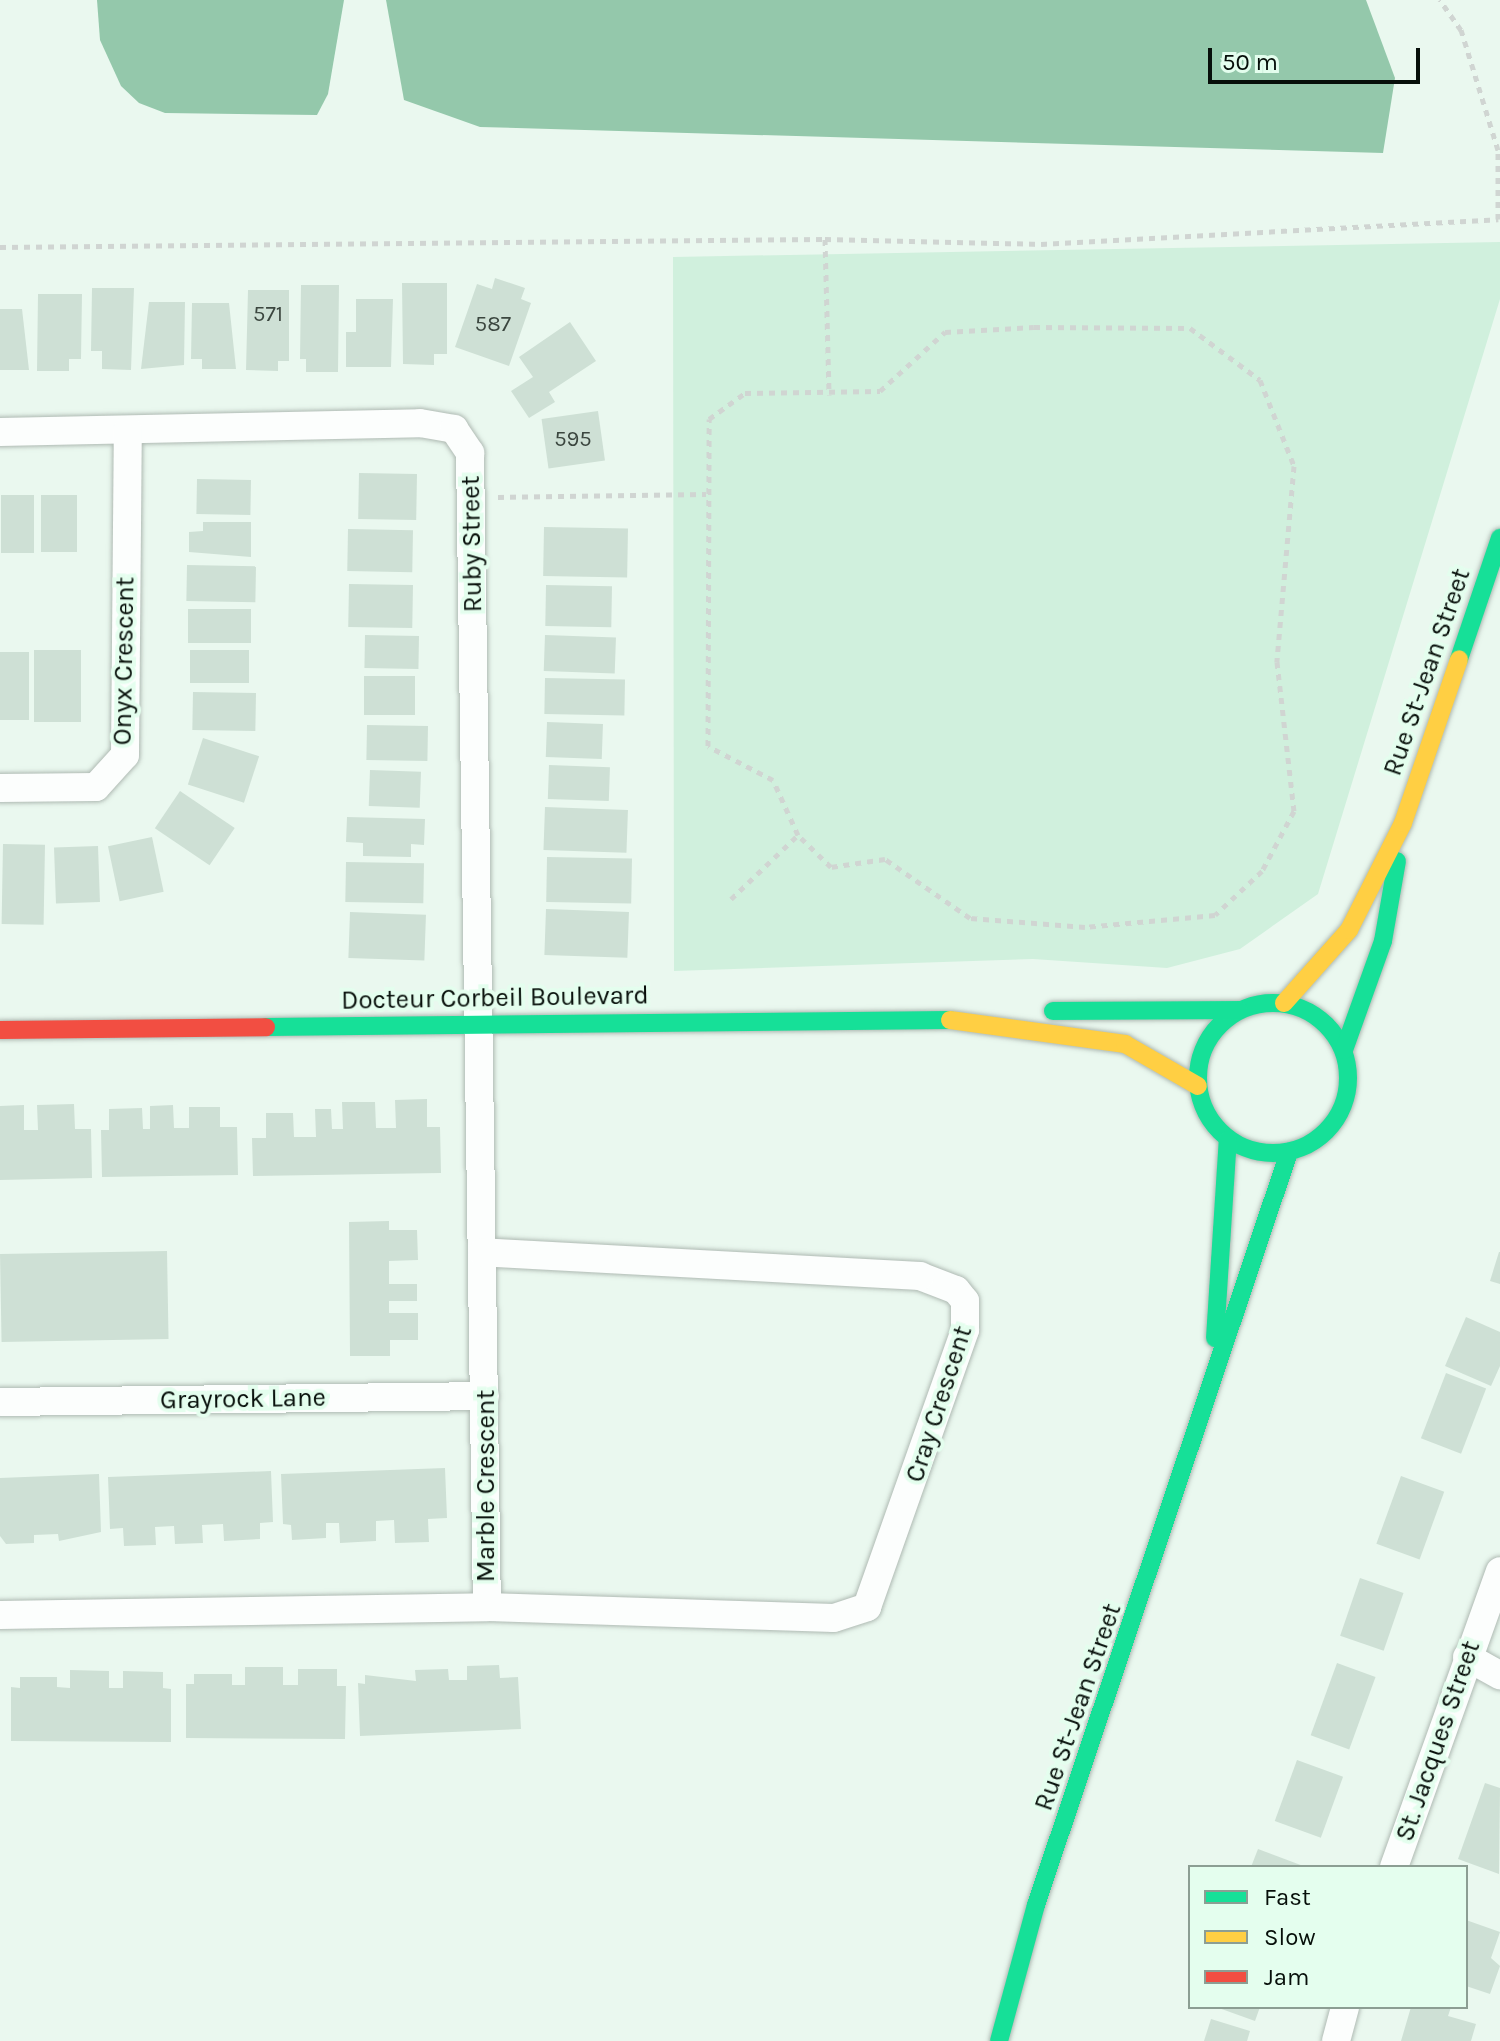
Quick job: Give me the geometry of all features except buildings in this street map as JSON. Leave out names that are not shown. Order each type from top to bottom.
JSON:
[{"type":"main road","name":"Rue St-Jean Street","points":[[1284,1003],[1349,930],[1403,823],[1500,538]]},
{"type":"main road","name":"Rue St-Jean Street","points":[[999,2041],[1036,1905],[1212,1392],[1289,1152],[1313,1143],[1345,1102],[1344,1050],[1383,941],[1403,823]]},
{"type":"main road","points":[[1289,1152],[1267,1154],[1228,1139],[1203,1106],[1198,1086],[1207,1041],[1239,1010],[1284,1003],[1309,1011],[1344,1050]]},
{"type":"main road","name":"Docteur Corbeil Boulevard","points":[[0,1030],[479,1023],[991,1021],[1055,1011],[1239,1010]]},
{"type":"main road","name":"Docteur Corbeil Boulevard","points":[[991,1021],[1125,1044],[1198,1086]]},
{"type":"main road","name":"Rue St-Jean Street","points":[[1212,1392],[1228,1139]]},
{"type":"street","name":"Ruby Street","points":[[0,432],[420,423],[454,429],[470,453],[473,498],[479,1023]]},
{"type":"street","name":"Onyx Crescent","points":[[0,788],[96,787],[125,755],[128,430]]},
{"type":"street","name":"Marble Crescent","points":[[0,1615],[487,1607],[479,1023]]},
{"type":"street","name":"Cray Crescent","points":[[483,1252],[920,1276],[956,1290],[968,1314],[876,1593],[855,1616],[487,1607]]},
{"type":"street","name":"Grayrock Lane","points":[[0,1402],[485,1396]]},
{"type":"street","name":"St. Jacques Street","points":[[1395,1865],[1500,1571]]},
{"type":"street","points":[[1467,1657],[1500,1675]]},
{"type":"street","points":[[1336,2041],[1344,2009]]},
{"type":"path","points":[[0,247],[825,239],[1041,244],[1498,219],[1498,150],[1461,30],[1440,0]]},
{"type":"path","points":[[825,239],[829,395]]},
{"type":"path","points":[[1034,327],[1190,328],[1260,380],[1294,466],[1277,662],[1294,811],[1262,871],[1215,915],[1085,927],[970,918],[885,859],[831,867],[798,835],[773,780],[708,746],[706,494],[709,419],[745,393],[829,395],[880,391],[945,332],[1034,327]]},
{"type":"path","points":[[473,498],[706,494]]},
{"type":"path","points":[[731,899],[798,835]]},
{"type":"shaded area","points":[[97,0],[344,0],[328,94],[317,115],[165,113],[139,103],[121,86],[100,40]]},
{"type":"shaded area","points":[[386,0],[1366,0],[1395,78],[1383,153],[480,127],[404,100]]},
{"type":"shaded area","points":[[1500,242],[1500,299],[1318,894],[1240,949],[1167,968],[1033,959],[674,971],[673,257]]},
{"type":"traffic: fast","points":[[1459,659],[1500,538]]},
{"type":"traffic: fast","points":[[1344,1050],[1383,941],[1397,861]]},
{"type":"traffic: fast","points":[[1273,1003],[1302,1008],[1326,1025],[1343,1049],[1348,1078],[1343,1107],[1326,1131],[1302,1148],[1273,1153],[1244,1148],[1220,1131],[1203,1107],[1198,1078],[1203,1049],[1220,1025],[1244,1008],[1273,1003]]},
{"type":"traffic: fast","points":[[1053,1011],[1239,1010]]},
{"type":"traffic: fast","points":[[266,1027],[950,1020]]},
{"type":"traffic: fast","points":[[1215,1338],[1228,1139]]},
{"type":"traffic: fast","points":[[999,2041],[1036,1905],[1289,1152]]},
{"type":"traffic: slow","points":[[1284,1003],[1349,930],[1403,823],[1459,659]]},
{"type":"traffic: slow","points":[[950,1020],[1125,1044],[1198,1086]]},
{"type":"traffic: jam","points":[[0,1030],[266,1027]]}]
